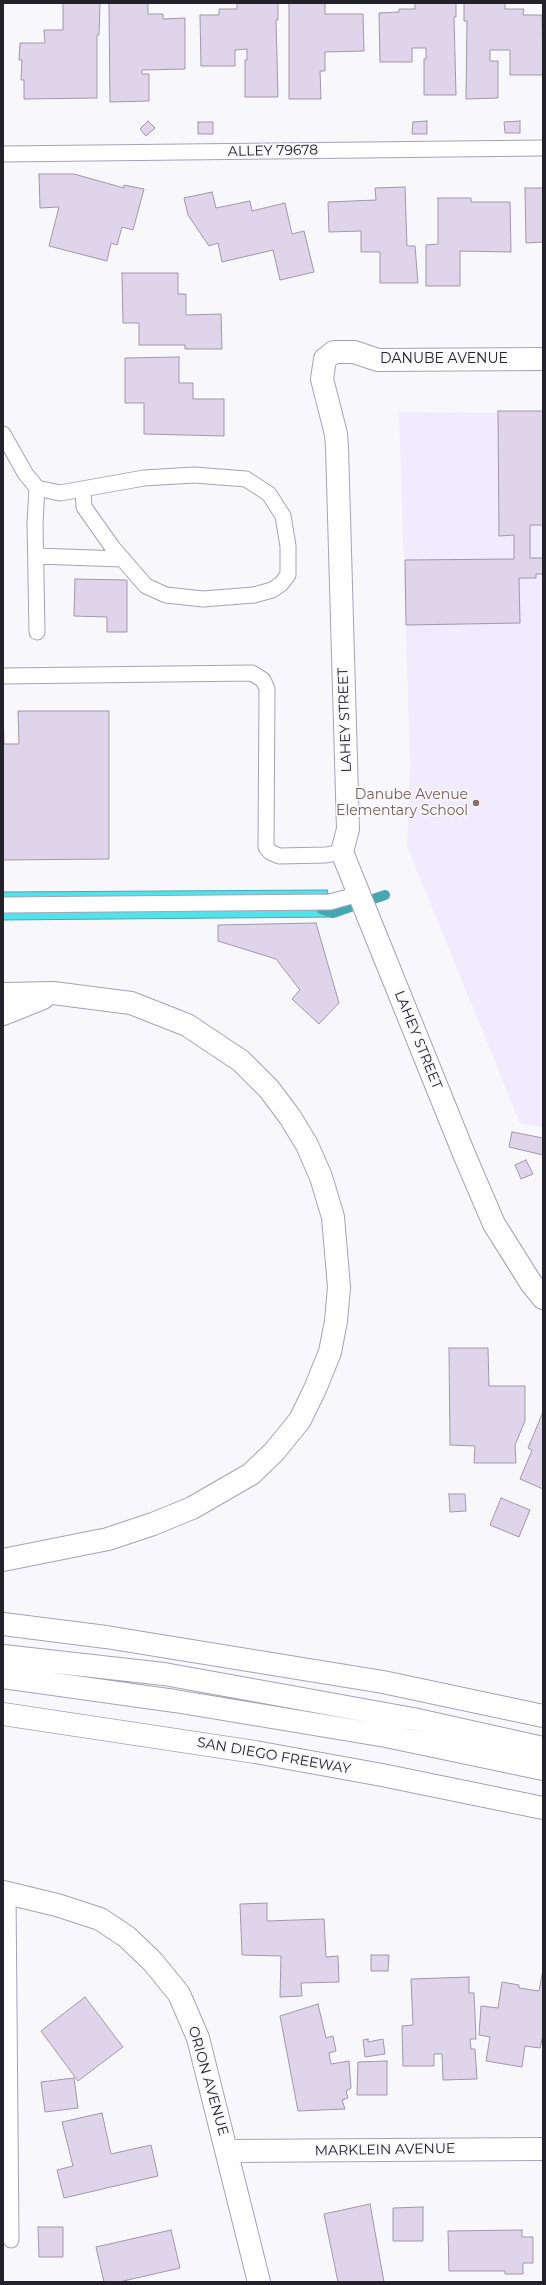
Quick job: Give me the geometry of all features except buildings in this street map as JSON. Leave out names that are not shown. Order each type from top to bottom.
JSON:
[{"type":"main road","name":"DANUBE AVENUE","points":[[325,359],[334,352],[344,351],[354,352],[378,360],[543,359]]},
{"type":"main road","name":"LAHEY STREET","points":[[325,359],[322,370],[323,390],[336,434],[337,447],[348,829],[342,852],[464,1154],[494,1224],[531,1283],[543,1298]]},
{"type":"main road","points":[[3,994],[53,993],[131,1004],[187,1025],[241,1061],[269,1089],[307,1145],[321,1177],[333,1217],[339,1287],[336,1321],[330,1352],[300,1420],[274,1452],[250,1474],[192,1508],[153,1524],[108,1539],[3,1560]]},
{"type":"main road","points":[[3,1014],[53,993]]},
{"type":"main road","points":[[3,1624],[106,1637],[368,1679],[543,1716]]},
{"type":"main road","points":[[3,1656],[164,1674],[413,1719],[543,1748]]},
{"type":"main road","points":[[3,1677],[175,1701],[386,1736],[543,1769]]},
{"type":"main road","name":"SAN DIEGO FREEWAY","points":[[3,1714],[255,1752],[390,1776],[543,1808]]},
{"type":"main road","name":"ORION AVENUE","points":[[5,1893],[57,1905],[100,1919],[127,1937],[153,1962],[179,1994],[198,2038],[228,2151],[259,2282]]},
{"type":"main road","name":"MARKLEIN AVENUE","points":[[228,2151],[543,2149]]},
{"type":"lane","name":"ALLEY 79678","points":[[3,154],[543,148]]},
{"type":"lane","points":[[3,434],[25,473],[36,488],[37,632]]},
{"type":"lane","points":[[36,488],[60,493],[83,491],[144,478],[194,475],[246,479],[269,494],[283,516],[288,546],[288,575],[281,584],[272,590],[254,595],[203,599],[166,595],[146,586],[123,559],[84,507],[83,491]]},
{"type":"lane","points":[[36,556],[123,559]]},
{"type":"lane","points":[[3,676],[252,673],[263,680],[267,689],[266,847],[270,852],[279,856],[326,855],[342,852]]},
{"type":"lane","points":[[3,905],[330,902],[359,894]]},
{"type":"lane","points":[[5,1893],[11,2240]]},
{"type":"shaded area","name":"Danube Avenue Elementary School","points":[[399,412],[543,413],[543,1128],[520,1123],[407,846],[410,761]]},
{"type":"water","points":[[327,890],[334,917],[3,920],[3,892]]},
{"type":"waterway","points":[[321,909],[333,913],[385,895]]},
{"type":"place","name":"Danube Avenue Elementary School","points":[[476,803]]}]
